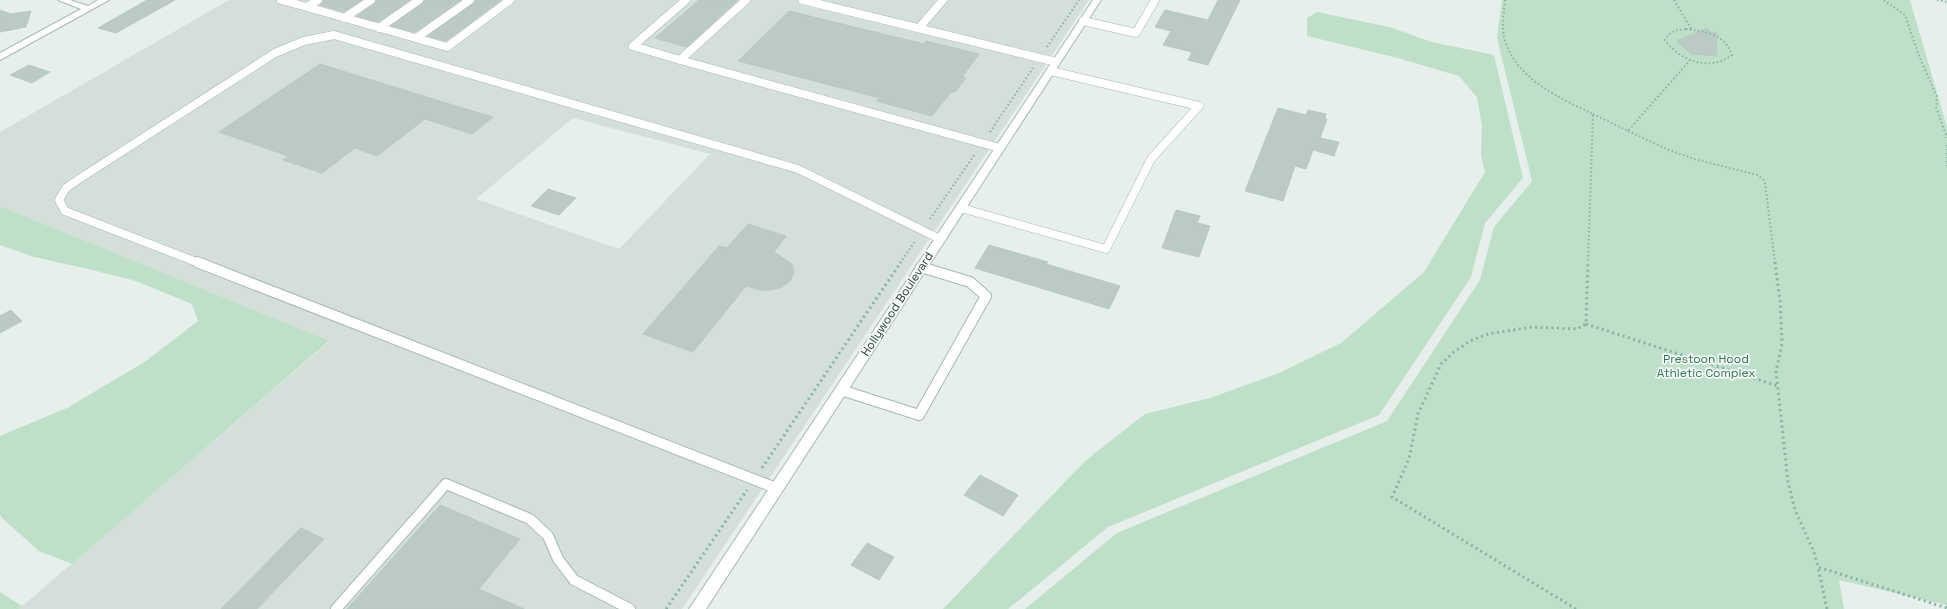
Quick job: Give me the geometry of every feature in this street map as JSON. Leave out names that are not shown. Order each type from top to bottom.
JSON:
[{"type":"street","points":[[62,0],[88,9]]},
{"type":"street","points":[[0,57],[105,0]]},
{"type":"street","name":"Hollywood Boulevard","points":[[697,609],[1097,0]]},
{"type":"lane","points":[[281,0],[447,47],[510,0]]},
{"type":"lane","points":[[306,7],[318,0]]},
{"type":"lane","points":[[344,18],[371,0]]},
{"type":"lane","points":[[378,28],[419,0]]},
{"type":"lane","points":[[416,38],[470,0]]},
{"type":"lane","points":[[686,0],[633,46],[1000,148]]},
{"type":"lane","points":[[680,60],[746,0]]},
{"type":"lane","points":[[804,0],[823,2],[1040,58],[1053,67],[1199,106],[1151,159],[1106,249],[961,208]]},
{"type":"lane","points":[[919,28],[943,0]]},
{"type":"lane","points":[[1083,21],[1136,33],[1155,0]]},
{"type":"lane","points":[[776,488],[65,211],[59,200],[66,188],[79,179],[275,53],[295,42],[316,36],[334,36],[798,169],[892,218],[940,240]]},
{"type":"lane","points":[[841,390],[919,415],[986,296],[970,282],[921,267]]},
{"type":"lane","points":[[336,609],[446,484],[530,519],[548,536],[558,559],[574,580],[613,605],[630,609]]},
{"type":"path","points":[[666,609],[921,231],[1080,0]]},
{"type":"path","points":[[1505,0],[1505,41],[1510,53],[1529,77],[1545,88],[1593,114],[1669,150],[1694,159],[1751,173],[1763,179],[1780,308],[1782,344],[1776,371],[1788,482],[1795,510],[1814,552],[1826,609]]},
{"type":"path","points":[[1674,0],[1692,30]]},
{"type":"path","points":[[1884,0],[1904,15],[1909,25],[1919,56],[1937,97],[1936,107],[1947,138]]},
{"type":"path","points":[[1937,0],[1947,2]]},
{"type":"path","points":[[1675,30],[1692,30],[1713,35],[1724,41],[1731,48],[1732,55],[1728,60],[1718,63],[1691,59],[1678,54],[1669,47],[1666,40],[1668,34],[1675,30]]},
{"type":"path","points":[[1628,131],[1691,59]]},
{"type":"path","points":[[1586,324],[1593,114]]},
{"type":"path","points":[[1947,145],[1947,169]]},
{"type":"path","points":[[1576,609],[1392,497],[1409,459],[1418,414],[1441,364],[1454,352],[1470,341],[1488,334],[1532,327],[1577,329],[1586,324],[1778,386]]},
{"type":"path","points":[[1818,567],[1947,608]]},
{"type":"shaded area","points":[[229,0],[1089,0],[682,609],[19,609],[329,342],[0,206],[0,132]],"holes":[[[573,118],[710,154],[619,249],[476,199]]]},
{"type":"green space","name":"Prestoon Hood Athletic Complex","points":[[1502,0],[1910,0],[1947,127],[1947,605],[1839,580],[1844,609],[1025,609],[1117,533],[1387,421],[1480,280],[1494,227],[1532,181],[1497,38]]},
{"type":"green space","points":[[1317,12],[1389,27],[1432,42],[1494,55],[1523,178],[1485,223],[1471,277],[1379,415],[1108,527],[1008,609],[943,609],[1085,461],[1145,414],[1210,398],[1279,373],[1341,343],[1424,272],[1485,172],[1481,155],[1482,126],[1477,97],[1459,76],[1394,57],[1307,36],[1307,18]]},
{"type":"green space","points":[[0,206],[329,341],[72,564],[39,551],[2,518],[0,514],[0,436],[67,408],[146,361],[198,321],[192,304],[136,281],[34,257],[0,245]]},
{"type":"green space","points":[[0,592],[22,606],[19,609],[0,609]]},
{"type":"building","points":[[147,0],[175,0],[116,33],[98,28]]},
{"type":"building","points":[[323,0],[362,0],[344,12],[320,5]]},
{"type":"building","points":[[376,0],[410,0],[378,22],[357,16],[374,4]]},
{"type":"building","points":[[424,0],[461,0],[415,32],[391,26],[422,4]]},
{"type":"building","points":[[475,0],[501,0],[446,41],[428,36],[473,4]]},
{"type":"building","points":[[699,0],[738,0],[687,47],[655,38]]},
{"type":"building","points":[[1218,0],[1240,0],[1208,65],[1188,60],[1192,52],[1163,45],[1171,31],[1155,27],[1165,10],[1208,20]]},
{"type":"building","points":[[0,10],[11,14],[31,11],[26,27],[0,32]]},
{"type":"building","points":[[789,11],[924,44],[926,41],[979,54],[962,77],[966,78],[955,92],[951,92],[932,116],[876,101],[879,98],[738,61]]},
{"type":"building","points":[[1707,28],[1710,32],[1716,32],[1717,56],[1691,54],[1677,41]]},
{"type":"building","points":[[320,64],[493,117],[472,134],[425,119],[377,156],[355,148],[322,173],[283,160],[288,156],[219,132]]},
{"type":"building","points":[[29,65],[50,72],[32,83],[10,75]]},
{"type":"building","points":[[1278,108],[1306,115],[1308,110],[1326,114],[1325,119],[1327,119],[1320,138],[1339,142],[1334,156],[1313,150],[1306,169],[1295,166],[1283,201],[1245,191]]},
{"type":"building","points":[[548,189],[576,198],[559,215],[531,206]]},
{"type":"building","points":[[1176,210],[1200,216],[1197,223],[1210,226],[1199,257],[1162,248]]},
{"type":"building","points":[[748,224],[786,236],[774,252],[792,264],[794,272],[791,280],[782,287],[771,290],[760,290],[746,286],[693,352],[643,334],[719,246],[727,248]]},
{"type":"building","points":[[989,245],[1048,262],[1046,264],[1120,286],[1109,309],[975,268]]},
{"type":"building","points":[[11,310],[22,321],[0,333],[0,316]]},
{"type":"building","points":[[980,475],[1018,495],[1003,516],[964,495]]},
{"type":"building","points":[[440,505],[520,539],[479,589],[524,609],[347,609]]},
{"type":"building","points":[[301,528],[324,539],[257,609],[221,609]]},
{"type":"building","points":[[867,543],[894,557],[879,580],[851,565]]}]
